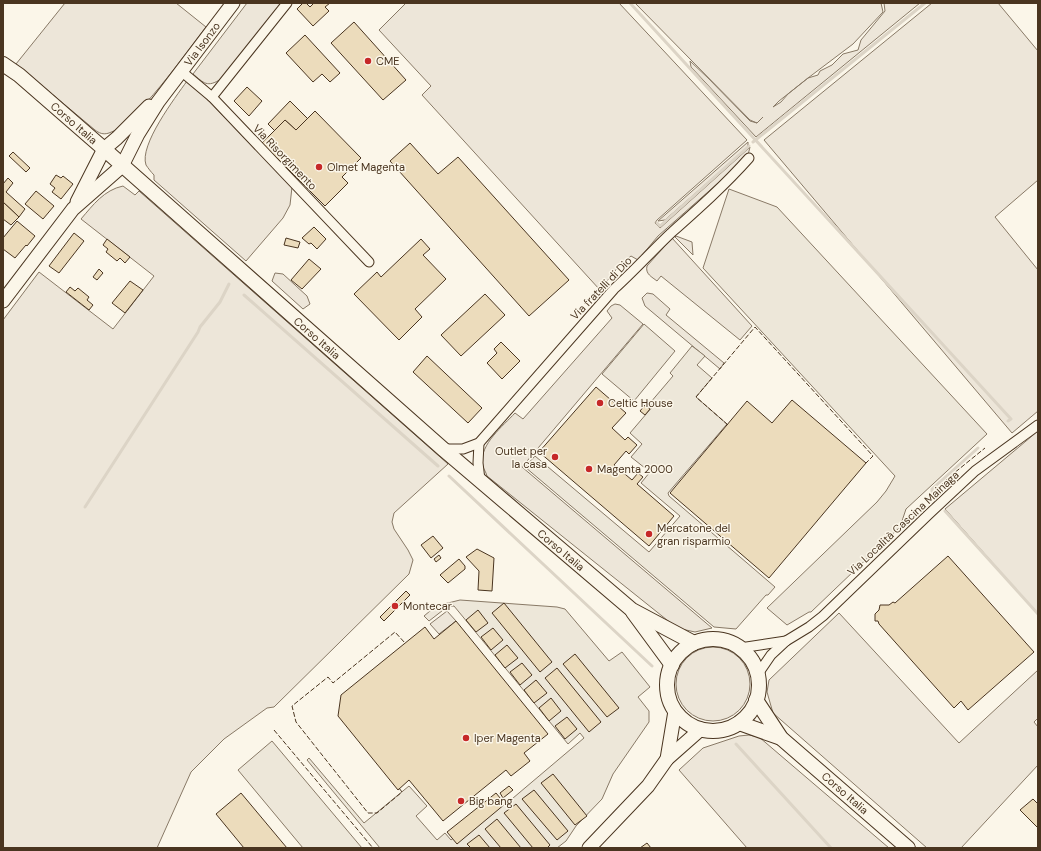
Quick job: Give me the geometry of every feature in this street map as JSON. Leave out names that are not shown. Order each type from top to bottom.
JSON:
[{"type":"main road","name":"Corso Italia","points":[[3,64],[104,149],[443,449],[632,610],[694,643]]},
{"type":"main road","name":"Corso Italia","points":[[632,610],[672,665]]},
{"type":"main road","points":[[710,639],[733,644],[740,648],[751,659],[758,674],[759,690],[750,712],[739,723],[724,729],[701,729],[686,722],[675,711],[671,704],[668,688],[668,680],[672,665],[681,652],[694,643],[710,639]]},
{"type":"main road","name":"Corso Italia","points":[[756,700],[781,738],[908,848]]},
{"type":"main road","name":"Corso Italia","points":[[739,723],[781,738]]},
{"type":"street","name":"Via Isonzo","points":[[122,166],[138,134],[158,102],[233,3]]},
{"type":"street","points":[[212,97],[287,3]]},
{"type":"street","name":"Via Risorgimento","points":[[181,71],[212,97],[369,262]]},
{"type":"street","name":"Via Isonzo","points":[[104,149],[170,85]]},
{"type":"street","points":[[74,209],[104,149]]},
{"type":"street","name":"Via fratelli di Dio","points":[[479,443],[614,289],[670,234],[716,192],[749,158]]},
{"type":"street","points":[[3,301],[74,209],[122,166]]},
{"type":"street","name":"Via Località Cascina Mainaga","points":[[758,674],[771,656],[786,641],[809,627],[822,616],[975,472],[1038,425]]},
{"type":"street","points":[[443,449],[463,449],[479,443],[478,463],[480,480]]},
{"type":"street","name":"Via Località Cascina Mainaga","points":[[740,648],[786,641]]},
{"type":"street","points":[[667,759],[675,711]]},
{"type":"street","points":[[589,848],[648,786],[667,759],[701,729]]},
{"type":"shaded area","points":[[65,3],[176,3],[206,27],[147,102],[120,127],[107,134],[103,134],[95,130],[16,64]]},
{"type":"shaded area","points":[[247,3],[282,3],[221,79],[209,84],[203,82],[193,74]]},
{"type":"shaded area","points":[[406,3],[619,3],[747,140],[657,220],[655,223],[660,228],[750,147],[748,155],[658,236],[638,260],[631,256],[619,266],[600,290],[422,95],[431,86],[379,30]]},
{"type":"shaded area","points":[[635,3],[881,3],[883,12],[853,44],[808,78],[818,75],[820,71],[832,65],[843,54],[858,50],[861,40],[885,11],[884,3],[920,3],[756,137],[691,67],[690,61],[750,121],[757,123],[750,120]],"holes":[[[808,78],[788,94],[781,102],[773,107],[779,101]]]},
{"type":"shaded area","points":[[932,3],[998,3],[1038,51],[1038,180],[995,217],[1038,270],[1038,411],[1012,433],[764,140]]},
{"type":"shaded area","points":[[187,81],[204,96],[292,187],[290,205],[283,218],[246,261],[154,180],[154,175],[146,165],[145,156],[153,134],[159,122]]},
{"type":"shaded area","points":[[748,142],[748,147],[665,220],[658,221]]},
{"type":"shaded area","points":[[123,186],[135,195],[139,191],[448,464],[394,513],[392,522],[394,529],[413,560],[409,574],[274,707],[267,708],[224,739],[191,772],[157,848],[3,848],[3,320],[39,272],[113,329],[154,276],[81,219],[95,203],[110,191]]},
{"type":"shaded area","points":[[729,189],[777,207],[987,434],[906,509],[900,527],[811,612],[787,625],[767,608],[877,502],[895,476],[703,268]]},
{"type":"shaded area","points":[[676,236],[692,242],[693,255],[675,237]]},
{"type":"shaded area","points":[[672,238],[752,326],[740,340],[661,276],[657,281],[648,273],[647,266]]},
{"type":"shaded area","points":[[275,273],[283,274],[307,296],[310,304],[303,309],[272,281]]},
{"type":"shaded area","points":[[647,293],[653,294],[670,309],[666,315],[724,363],[720,369],[645,306],[642,298]]},
{"type":"shaded area","points":[[615,304],[620,305],[643,324],[522,467],[712,628],[695,632],[677,628],[487,476],[482,464],[482,457],[485,449],[493,436],[515,413],[523,419],[612,318],[607,311]]},
{"type":"shaded area","points":[[644,324],[675,351],[634,401],[602,374]]},
{"type":"shaded area","name":"Magenta 2000","points":[[692,346],[705,356],[697,365],[712,378],[696,397],[727,424],[668,493],[669,496],[775,587],[736,629],[714,627],[525,467],[535,456],[649,552],[680,516],[641,483],[650,472],[631,457],[642,444],[630,433],[653,406],[650,403],[673,376],[670,373]]},
{"type":"shaded area","points":[[1038,431],[1038,614],[945,509]]},
{"type":"shaded area","points":[[460,600],[557,607],[565,609],[609,661],[622,652],[650,687],[638,697],[649,711],[649,722],[613,774],[602,799],[576,826],[566,841],[557,848],[380,848],[307,760],[309,758],[364,823],[409,786],[427,806],[416,816],[437,840],[445,833],[451,840],[502,799],[506,804],[584,738],[580,733],[568,744],[454,606],[447,607],[429,621],[424,616],[436,606]]},
{"type":"shaded area","points":[[447,611],[456,621],[439,634],[430,624]]},
{"type":"shaded area","points":[[839,613],[959,743],[1038,670],[1038,718],[1034,722],[1038,727],[1038,765],[961,848],[927,848],[773,713],[767,692],[769,680]]},
{"type":"shaded area","points":[[713,647],[727,650],[739,658],[747,670],[750,684],[747,698],[739,710],[727,718],[713,721],[699,718],[687,710],[679,698],[676,684],[679,670],[687,658],[699,650]]},
{"type":"shaded area","points":[[749,735],[759,737],[889,848],[747,848],[679,770],[703,748],[739,736]]},
{"type":"shaded area","points":[[272,741],[362,848],[303,848],[238,770]]},
{"type":"building","points":[[303,3],[306,3],[310,7],[314,3],[330,3],[325,7],[329,11],[313,26],[297,9]]},
{"type":"building","name":"CME","points":[[354,22],[406,80],[383,100],[331,43]]},
{"type":"building","points":[[305,35],[340,73],[330,82],[322,74],[313,82],[286,53]]},
{"type":"building","points":[[247,87],[262,101],[249,116],[234,101]]},
{"type":"building","points":[[290,101],[308,119],[296,130],[285,120],[275,131],[268,124]]},
{"type":"building","name":"Olmet Magenta","points":[[315,111],[361,158],[342,177],[348,183],[325,206],[262,143],[285,120],[296,130]]},
{"type":"building","points":[[410,143],[438,174],[458,157],[569,280],[529,316],[390,161]]},
{"type":"building","points":[[13,152],[30,168],[26,172],[9,156]]},
{"type":"building","points":[[56,175],[61,178],[63,176],[73,184],[61,199],[52,192],[55,188],[50,184]]},
{"type":"building","points":[[8,178],[13,183],[6,192],[25,209],[19,217],[3,202],[3,184]]},
{"type":"building","points":[[36,191],[54,206],[43,219],[25,204]]},
{"type":"building","points":[[3,202],[19,217],[11,225],[3,219]]},
{"type":"building","points":[[17,221],[35,236],[15,258],[3,249],[3,238]]},
{"type":"building","points":[[314,227],[326,239],[317,249],[311,243],[309,244],[302,238]]},
{"type":"building","points":[[74,233],[84,241],[59,273],[49,266]]},
{"type":"building","points":[[286,238],[300,242],[298,248],[284,245]]},
{"type":"building","points":[[107,239],[130,257],[125,263],[120,258],[117,261],[106,252],[108,249],[103,245]]},
{"type":"building","points":[[421,239],[430,249],[423,255],[446,279],[415,309],[422,317],[399,340],[354,294],[377,272],[381,277]]},
{"type":"building","points":[[309,259],[321,269],[302,289],[291,280]]},
{"type":"building","points":[[99,269],[103,273],[97,280],[93,277]]},
{"type":"building","points":[[130,281],[143,290],[125,313],[112,303]]},
{"type":"building","points":[[70,287],[75,291],[78,288],[89,297],[87,300],[93,305],[89,310],[66,292]]},
{"type":"building","points":[[485,294],[505,315],[461,356],[441,335]]},
{"type":"building","points":[[501,342],[520,361],[502,379],[487,363],[497,353],[494,349]]},
{"type":"building","points":[[427,356],[482,408],[468,423],[413,372]]},
{"type":"building","name":"Magenta 2000","points":[[596,387],[626,413],[612,428],[625,440],[628,437],[637,445],[629,454],[626,451],[614,465],[632,480],[638,473],[643,477],[637,484],[674,516],[649,546],[539,452]]},
{"type":"building","points":[[792,400],[866,463],[769,578],[670,493],[747,401],[772,423]]},
{"type":"building","points":[[645,405],[650,409],[645,415],[640,411]]},
{"type":"building","points":[[433,536],[443,548],[431,558],[421,545]]},
{"type":"building","points":[[477,549],[494,558],[492,591],[478,590],[479,571],[466,557]]},
{"type":"building","points":[[439,555],[441,558],[436,562],[434,559]]},
{"type":"building","points":[[948,556],[1034,652],[968,710],[961,701],[954,708],[879,624],[878,621],[875,621],[875,614],[879,610],[880,605],[889,605],[893,602],[895,603]]},
{"type":"building","points":[[459,559],[465,566],[465,569],[448,583],[440,575]]},
{"type":"building","name":"Montecar","points":[[406,591],[410,595],[384,621],[380,617]]},
{"type":"building","points":[[504,603],[552,662],[540,672],[492,613]]},
{"type":"building","points":[[478,610],[488,623],[476,632],[466,620]]},
{"type":"building","points":[[456,621],[548,734],[524,753],[530,761],[511,776],[506,770],[443,821],[409,780],[398,790],[338,716],[341,695],[425,627],[434,639]]},
{"type":"building","points":[[493,628],[503,640],[491,650],[481,637]]},
{"type":"building","points":[[507,645],[518,658],[505,668],[495,655]]},
{"type":"building","points":[[575,654],[619,708],[607,717],[563,664]]},
{"type":"building","points":[[522,663],[532,675],[520,685],[510,672]]},
{"type":"building","points":[[557,668],[601,722],[589,732],[545,678]]},
{"type":"building","points":[[536,680],[547,693],[534,703],[524,690]]},
{"type":"building","points":[[551,698],[561,711],[549,721],[539,708]]},
{"type":"building","points":[[567,717],[577,729],[565,739],[555,726]]},
{"type":"building","points":[[553,774],[587,816],[575,825],[541,783]]},
{"type":"building","points":[[509,786],[513,790],[503,798],[500,793]]},
{"type":"building","points":[[534,790],[568,831],[557,840],[522,799]]},
{"type":"building","points":[[241,793],[287,848],[244,848],[216,814]]},
{"type":"building","points":[[496,793],[505,804],[457,844],[447,832]]},
{"type":"building","points":[[1033,799],[1038,804],[1038,828],[1020,810]]},
{"type":"building","points":[[516,804],[550,845],[547,848],[533,848],[504,813]]},
{"type":"building","points":[[497,819],[521,848],[501,848],[485,829]]},
{"type":"building","points":[[479,835],[490,848],[471,848],[467,844]]},
{"type":"building","points":[[647,843],[651,848],[640,848]]},
{"type":"waterway","points":[[630,3],[1011,419],[1008,421]]},
{"type":"waterway","points":[[753,142],[925,3]]},
{"type":"waterway","points":[[657,223],[660,226],[749,146]]},
{"type":"waterway","points":[[85,507],[200,327],[220,302],[229,284]]},
{"type":"waterway","points":[[244,295],[438,466]]},
{"type":"waterway","points":[[932,492],[932,489],[978,448]]},
{"type":"waterway","points":[[449,476],[652,666]]},
{"type":"waterway","points":[[945,511],[1038,614]]},
{"type":"waterway","points":[[736,744],[831,848]]},
{"type":"fence","points":[[728,425],[696,397],[755,327],[873,456],[866,463]]},
{"type":"fence","points":[[930,496],[948,478],[985,448]]},
{"type":"fence","points":[[399,788],[402,792],[377,813],[368,813],[296,722],[292,706],[328,677],[333,683],[395,632],[405,643]]},
{"type":"fence","points":[[274,730],[373,848]]},
{"type":"place","name":"CME","points":[[368,61]]},
{"type":"place","name":"Olmet Magenta","points":[[319,167]]},
{"type":"place","name":"Celtic House","points":[[600,403]]},
{"type":"place","name":"Outlet per la casa","points":[[555,457]]},
{"type":"place","name":"Magenta 2000","points":[[589,469]]},
{"type":"place","name":"Mercatone del gran risparmio","points":[[649,534]]},
{"type":"place","name":"Montecar","points":[[395,606]]},
{"type":"place","name":"Iper Magenta","points":[[466,738]]},
{"type":"place","name":"Big bang","points":[[461,801]]}]
